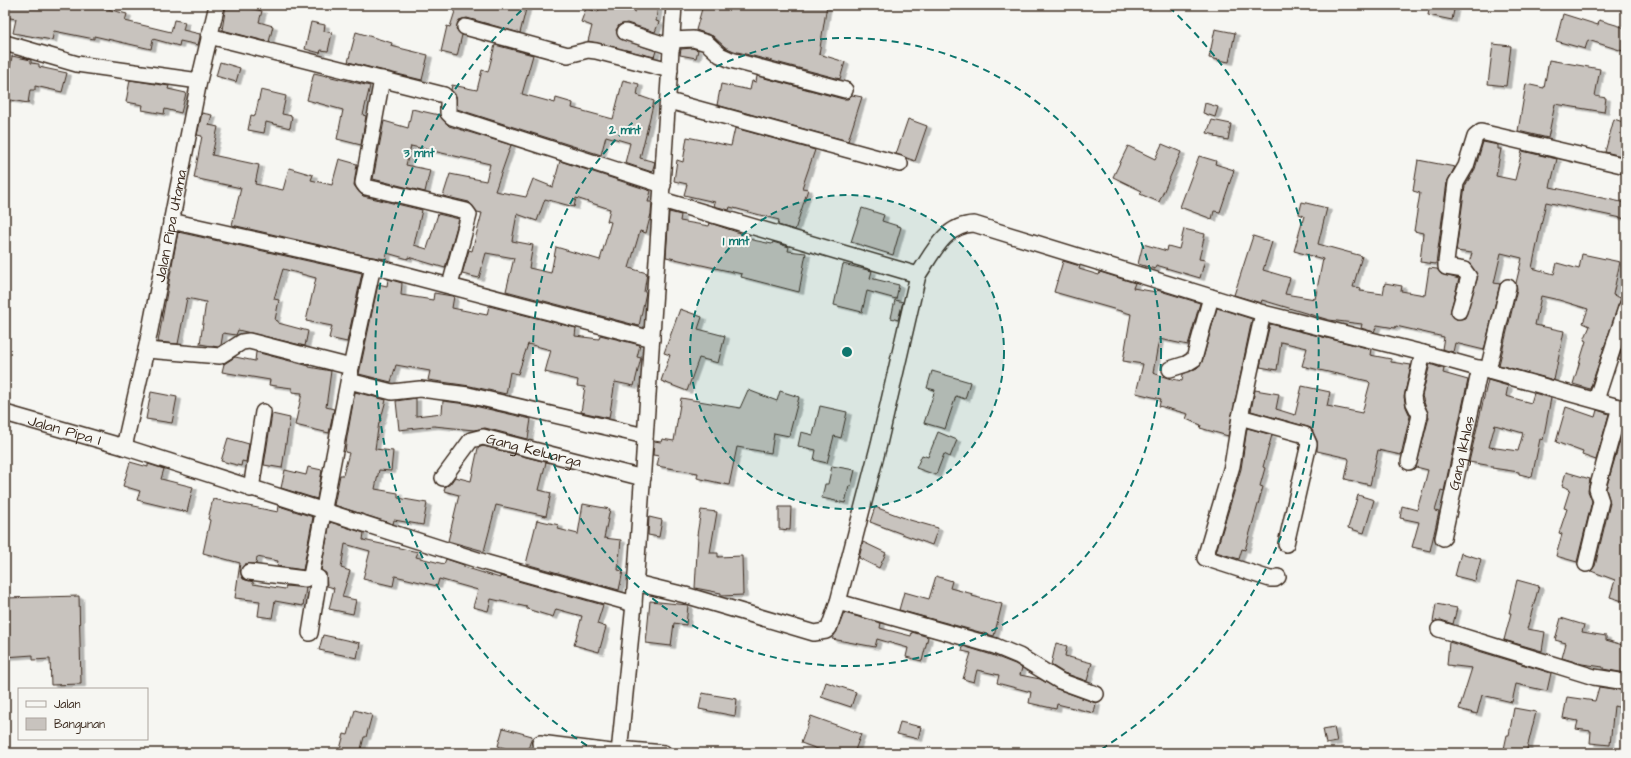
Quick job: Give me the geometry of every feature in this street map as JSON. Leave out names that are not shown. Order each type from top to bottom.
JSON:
[{"type":"street","name":"Jalan Pipa Utama","points":[[124,447],[146,350],[198,80],[217,5]]},
{"type":"street","points":[[619,752],[636,583],[663,193],[674,5]]},
{"type":"street","points":[[466,27],[568,55],[588,50],[596,51],[670,70]]},
{"type":"street","points":[[625,32],[672,43],[693,39],[707,43],[720,55],[731,60],[845,90]]},
{"type":"street","points":[[209,36],[444,95],[448,99],[448,114],[452,117],[663,193],[918,275]]},
{"type":"street","points":[[5,43],[77,64],[198,80]]},
{"type":"street","points":[[382,79],[363,185],[466,211],[469,216],[469,220],[450,285]]},
{"type":"street","points":[[669,101],[900,164]]},
{"type":"street","points":[[1459,311],[1468,282],[1468,273],[1464,270],[1449,268],[1446,262],[1456,183],[1465,168],[1473,140],[1478,134],[1481,132],[1626,166]]},
{"type":"street","points":[[171,221],[450,285],[652,339]]},
{"type":"street","points":[[636,583],[685,595],[814,633],[826,631],[829,628],[838,602],[879,444],[918,275],[947,233],[965,224],[974,224],[1263,313],[1423,352],[1623,408],[1597,489],[1601,501],[1586,564]]},
{"type":"street","points":[[249,572],[305,579],[311,575],[372,266]]},
{"type":"street","name":"Gang Ikhlas","points":[[1443,538],[1484,369],[1508,287]]},
{"type":"street","points":[[1170,369],[1186,364],[1194,359],[1211,297]]},
{"type":"street","points":[[1596,400],[1626,308]]},
{"type":"street","points":[[1263,313],[1240,417],[1232,466],[1204,558],[1270,579],[1275,579],[1278,577]]},
{"type":"street","points":[[146,350],[220,356],[242,342],[249,342],[350,374],[392,392],[420,389],[468,394],[645,436]]},
{"type":"street","points":[[1409,462],[1420,414],[1414,403],[1413,396],[1423,352]]},
{"type":"street","points":[[250,489],[263,412]]},
{"type":"street","name":"Jalan Pipa I","points":[[5,413],[124,447],[250,489],[487,562],[634,604]]},
{"type":"street","points":[[1240,417],[1305,435],[1308,439],[1309,444],[1286,544]]},
{"type":"street","name":"Gang Keluarga","points":[[443,478],[471,440],[483,437],[643,478]]},
{"type":"street","points":[[310,633],[318,584],[318,578],[311,575]]},
{"type":"street","points":[[838,602],[995,646],[1019,656],[1060,681],[1096,694]]},
{"type":"street","points":[[1440,629],[1594,677],[1626,682]]},
{"type":"street","points":[[540,743],[619,752],[664,753]]},
{"type":"building","points":[[5,5],[101,5],[100,7],[127,14],[125,21],[171,32],[174,20],[185,22],[183,30],[200,34],[200,37],[198,45],[180,41],[179,46],[153,39],[151,49],[94,36],[94,39],[54,31],[52,40],[13,33],[16,19],[5,17]]},
{"type":"building","points":[[226,5],[235,5],[262,11],[259,22],[273,26],[269,42],[222,30]]},
{"type":"building","points":[[457,5],[527,5],[520,33],[467,18],[459,20],[456,29],[462,35],[457,56],[441,52],[447,26],[450,27]]},
{"type":"building","points":[[601,5],[619,5],[635,12],[636,5],[658,5],[656,21],[659,22],[655,32],[627,23],[619,25],[616,30],[619,38],[656,51],[654,57],[588,41],[592,26],[581,22],[586,8],[598,12]]},
{"type":"building","points":[[703,5],[827,5],[819,54],[845,62],[840,79],[734,51],[725,47],[713,36],[696,30]]},
{"type":"building","points":[[1430,5],[1455,5],[1452,20],[1428,15]]},
{"type":"building","points":[[1563,14],[1598,25],[1599,20],[1626,28],[1626,52],[1588,40],[1585,49],[1556,41]]},
{"type":"building","points":[[311,22],[325,25],[324,31],[332,33],[328,51],[321,50],[320,53],[305,49]]},
{"type":"building","points":[[1215,29],[1235,33],[1229,62],[1209,58]]},
{"type":"building","points":[[356,32],[392,43],[391,46],[428,55],[422,80],[348,62]]},
{"type":"building","points":[[1493,44],[1511,46],[1506,86],[1488,84]]},
{"type":"building","points":[[495,45],[533,55],[522,94],[555,103],[556,98],[573,103],[572,108],[613,119],[623,80],[639,84],[637,95],[654,101],[640,158],[655,162],[652,172],[625,163],[630,143],[606,136],[601,155],[457,109],[456,96],[451,90],[452,85],[477,90],[482,70],[488,72]]},
{"type":"building","points":[[692,48],[698,50],[696,58],[680,55],[681,49]]},
{"type":"building","points":[[12,56],[31,60],[31,63],[39,64],[39,67],[67,73],[62,92],[35,86],[35,90],[30,90],[28,103],[5,99]]},
{"type":"building","points":[[1549,60],[1600,69],[1595,96],[1606,98],[1604,112],[1555,104],[1548,138],[1518,131],[1526,84],[1544,88]]},
{"type":"building","points":[[220,62],[240,68],[236,82],[216,76]]},
{"type":"building","points":[[314,73],[370,86],[363,115],[366,116],[361,145],[337,139],[343,110],[307,100]]},
{"type":"building","points":[[757,76],[843,99],[848,99],[852,95],[862,97],[848,141],[717,105],[721,84],[750,90],[752,81],[756,82]]},
{"type":"building","points":[[130,80],[169,86],[168,89],[186,93],[181,113],[165,109],[164,114],[142,110],[143,105],[126,102]]},
{"type":"building","points":[[261,90],[286,96],[282,114],[292,116],[290,128],[266,122],[264,133],[248,130],[251,115],[255,116]]},
{"type":"building","points":[[1205,103],[1218,107],[1215,117],[1203,113]]},
{"type":"building","points":[[412,109],[439,115],[449,126],[511,145],[495,191],[526,197],[533,179],[553,187],[560,161],[651,191],[648,202],[652,202],[651,214],[646,233],[640,231],[629,268],[647,273],[644,292],[646,292],[639,326],[506,291],[514,258],[486,253],[479,278],[462,274],[469,250],[472,251],[482,213],[477,212],[469,202],[443,196],[450,174],[486,181],[490,164],[411,146],[406,165],[430,170],[425,192],[373,179],[384,121],[408,128]],"holes":[[[576,198],[610,209],[607,221],[611,222],[600,260],[556,247],[551,273],[529,268],[533,245],[512,241],[517,214],[537,221],[545,199],[574,207]]]},
{"type":"building","points":[[202,113],[212,115],[209,125],[218,127],[212,155],[259,165],[255,184],[283,190],[289,168],[313,175],[311,180],[332,185],[339,159],[357,164],[354,185],[363,196],[422,210],[414,245],[427,249],[438,214],[459,219],[445,268],[408,257],[408,259],[387,253],[386,259],[367,256],[232,225],[241,188],[194,178],[202,136],[197,135]]},
{"type":"building","points":[[908,119],[927,126],[915,161],[896,154]]},
{"type":"building","points":[[1614,119],[1626,123],[1626,157],[1605,152]]},
{"type":"building","points":[[1212,120],[1231,124],[1228,140],[1215,137],[1216,135],[1207,133]]},
{"type":"building","points":[[735,128],[815,150],[802,188],[808,189],[795,230],[778,225],[779,220],[730,207],[729,210],[714,206],[715,202],[684,195],[687,184],[674,181],[677,160],[683,162],[687,137],[731,146]]},
{"type":"building","points":[[1483,142],[1498,145],[1498,149],[1501,149],[1496,176],[1515,180],[1522,151],[1557,159],[1550,187],[1626,203],[1626,219],[1546,202],[1532,268],[1554,274],[1557,263],[1579,269],[1582,254],[1620,262],[1613,295],[1621,298],[1590,389],[1573,384],[1586,341],[1584,340],[1590,326],[1583,323],[1588,309],[1559,300],[1541,296],[1535,325],[1564,331],[1554,380],[1499,365],[1517,289],[1516,283],[1522,258],[1501,253],[1494,283],[1500,284],[1484,350],[1455,343],[1453,352],[1442,349],[1444,337],[1396,326],[1395,328],[1377,325],[1374,332],[1361,328],[1362,324],[1329,320],[1262,300],[1261,303],[1234,295],[1253,236],[1272,242],[1263,270],[1290,278],[1285,294],[1315,299],[1323,259],[1294,251],[1304,216],[1299,214],[1302,202],[1327,208],[1318,244],[1362,256],[1353,287],[1361,288],[1360,291],[1383,294],[1385,283],[1402,286],[1401,291],[1425,295],[1429,268],[1437,269],[1441,274],[1459,279],[1450,313],[1456,319],[1465,318],[1478,276],[1469,263],[1472,253],[1456,251],[1465,186],[1475,169]]},
{"type":"building","points":[[1162,144],[1181,152],[1159,202],[1140,194],[1142,191],[1113,177],[1128,146],[1155,159]]},
{"type":"building","points":[[1199,156],[1216,161],[1215,164],[1234,170],[1220,212],[1214,211],[1212,219],[1180,207]]},
{"type":"building","points":[[1418,160],[1455,167],[1447,182],[1436,264],[1420,262],[1423,233],[1414,231],[1420,193],[1413,191]]},
{"type":"building","points":[[862,208],[884,215],[882,221],[901,227],[893,255],[851,242]]},
{"type":"building","points":[[669,212],[681,215],[680,221],[709,226],[710,223],[749,236],[748,239],[772,244],[773,242],[789,247],[788,251],[806,253],[799,292],[741,277],[742,274],[666,257]]},
{"type":"building","points":[[1184,229],[1205,234],[1199,259],[1205,260],[1200,278],[1156,265],[1155,269],[1138,264],[1143,244],[1167,251],[1168,246],[1179,249]]},
{"type":"building","points":[[178,232],[362,273],[347,342],[329,338],[332,326],[306,321],[316,278],[283,269],[274,299],[279,300],[275,320],[278,321],[278,323],[308,331],[305,346],[238,330],[236,335],[223,333],[221,345],[218,347],[200,344],[206,302],[187,298],[178,344],[158,342]]},
{"type":"building","points":[[1063,261],[1080,266],[1079,269],[1099,275],[1100,272],[1135,283],[1133,288],[1156,292],[1157,290],[1200,303],[1188,345],[1159,339],[1153,373],[1168,378],[1182,381],[1183,374],[1197,368],[1202,362],[1217,308],[1252,319],[1228,436],[1200,428],[1201,425],[1186,419],[1188,414],[1159,406],[1161,399],[1136,393],[1143,364],[1123,361],[1131,314],[1054,292]]},
{"type":"building","points":[[843,264],[872,271],[870,278],[899,285],[896,299],[867,291],[862,312],[834,305]]},
{"type":"building","points":[[388,279],[402,283],[401,295],[433,300],[434,293],[454,296],[452,308],[487,315],[489,306],[576,328],[575,336],[599,339],[600,335],[640,345],[637,357],[641,358],[634,386],[615,382],[609,418],[581,412],[585,387],[577,386],[578,380],[545,372],[551,350],[528,344],[518,374],[510,372],[506,394],[470,386],[428,380],[430,371],[396,365],[391,382],[359,374],[378,284],[387,286]]},
{"type":"building","points":[[895,300],[903,302],[898,320],[891,318]]},
{"type":"building","points":[[680,309],[702,317],[698,329],[725,336],[718,363],[699,358],[687,391],[661,381],[670,355],[664,353]]},
{"type":"building","points":[[1270,324],[1371,349],[1370,355],[1391,359],[1391,362],[1411,365],[1404,397],[1410,416],[1401,455],[1378,450],[1370,485],[1345,479],[1349,460],[1348,458],[1317,451],[1317,441],[1311,428],[1251,411],[1255,390],[1279,394],[1276,409],[1295,415],[1302,386],[1330,392],[1327,406],[1362,413],[1370,383],[1368,381],[1302,366],[1307,348],[1281,342],[1277,370],[1260,367]]},
{"type":"building","points":[[1626,337],[1626,362],[1618,360]]},
{"type":"building","points":[[256,352],[309,367],[331,371],[326,407],[334,409],[329,433],[295,425],[302,393],[292,392],[292,388],[269,385],[270,380],[222,372],[224,364],[235,357],[255,361]]},
{"type":"building","points":[[1430,364],[1444,369],[1443,373],[1468,380],[1444,491],[1441,490],[1435,511],[1439,512],[1430,551],[1412,547],[1419,522],[1400,518],[1402,506],[1417,510],[1428,470],[1416,467],[1429,417],[1422,396]]},
{"type":"building","points":[[932,371],[970,382],[965,399],[956,396],[945,429],[924,423],[935,390],[927,388]]},
{"type":"building","points":[[1488,380],[1508,386],[1506,396],[1531,403],[1534,393],[1551,398],[1543,440],[1540,439],[1532,477],[1519,474],[1519,472],[1492,468],[1492,466],[1469,462]],"holes":[[[1495,425],[1523,433],[1518,451],[1489,447]]]},
{"type":"building","points":[[748,390],[777,401],[780,391],[799,397],[789,436],[774,433],[771,453],[737,447],[729,485],[697,478],[698,473],[657,466],[659,456],[653,455],[654,441],[661,442],[662,439],[674,441],[681,398],[740,408]]},
{"type":"building","points":[[151,392],[177,397],[172,423],[146,419]]},
{"type":"building","points":[[355,392],[386,400],[379,422],[375,449],[393,451],[391,471],[379,470],[375,489],[398,493],[398,498],[427,503],[423,525],[394,520],[393,524],[334,505],[340,475],[343,475],[349,453],[345,452]]},
{"type":"building","points":[[416,398],[416,416],[442,413],[443,401],[466,404],[531,419],[528,439],[485,428],[474,430],[434,426],[399,430],[396,401]]},
{"type":"building","points":[[820,406],[847,412],[841,438],[834,436],[827,463],[814,460],[816,450],[798,446],[801,432],[813,435]]},
{"type":"building","points":[[1566,407],[1595,417],[1597,410],[1609,414],[1596,460],[1582,455],[1583,452],[1556,442]]},
{"type":"building","points":[[272,414],[290,418],[282,468],[264,465]]},
{"type":"building","points":[[1626,420],[1626,602],[1610,597],[1615,580],[1591,571],[1595,566],[1610,503],[1606,489]]},
{"type":"building","points":[[1247,428],[1272,435],[1263,467],[1265,468],[1260,486],[1263,487],[1245,550],[1242,549],[1239,559],[1216,552],[1241,469]]},
{"type":"building","points":[[938,432],[957,440],[950,457],[944,454],[936,475],[916,468],[922,455],[928,457]]},
{"type":"building","points":[[228,438],[249,444],[246,462],[242,461],[241,466],[221,461]]},
{"type":"building","points":[[483,446],[546,462],[539,490],[551,493],[546,516],[496,505],[484,551],[448,541],[459,495],[444,491],[445,487],[450,484],[455,477],[471,481],[478,448]]},
{"type":"building","points":[[130,462],[148,467],[148,464],[164,469],[161,479],[193,487],[187,512],[137,500],[140,491],[123,486]]},
{"type":"building","points":[[832,466],[855,470],[845,503],[822,498],[825,484],[828,484]]},
{"type":"building","points":[[308,467],[322,470],[317,499],[281,488],[285,470],[306,475]]},
{"type":"building","points":[[1566,472],[1590,479],[1588,491],[1592,501],[1577,562],[1556,556],[1562,534],[1559,533],[1567,509],[1564,508],[1570,489],[1562,486]]},
{"type":"building","points":[[1358,495],[1374,500],[1364,533],[1348,528]]},
{"type":"building","points":[[213,499],[278,512],[279,506],[313,517],[303,570],[277,566],[278,561],[257,557],[256,564],[245,564],[240,571],[243,579],[253,582],[253,584],[285,589],[286,586],[306,588],[303,606],[275,601],[272,618],[258,616],[260,601],[235,598],[240,563],[203,553],[210,520],[208,519]]},
{"type":"building","points":[[583,504],[610,509],[604,538],[621,540],[618,570],[623,571],[619,590],[526,564],[537,520],[559,525],[558,529],[578,534]]},
{"type":"building","points":[[779,507],[791,507],[790,530],[779,529]]},
{"type":"building","points":[[875,507],[910,520],[938,528],[932,545],[870,522]]},
{"type":"building","points":[[701,510],[717,512],[710,553],[718,553],[718,557],[742,556],[743,595],[721,596],[721,593],[695,588],[697,535]]},
{"type":"building","points":[[649,517],[662,520],[659,537],[648,535]]},
{"type":"building","points":[[330,522],[364,533],[363,540],[418,552],[416,557],[444,564],[446,559],[464,565],[464,567],[500,578],[500,576],[603,605],[597,624],[606,627],[599,652],[574,645],[582,616],[556,609],[553,617],[527,609],[527,607],[491,599],[488,611],[473,607],[478,590],[439,579],[437,586],[395,576],[393,586],[363,579],[370,551],[345,544],[341,568],[350,571],[342,597],[356,600],[353,614],[329,609],[334,588],[327,586],[326,573],[321,570]]},
{"type":"building","points":[[863,542],[886,553],[879,568],[859,558]]},
{"type":"building","points":[[1461,553],[1481,559],[1475,581],[1455,576]]},
{"type":"building","points":[[936,576],[952,581],[950,588],[1002,604],[994,636],[899,610],[904,592],[929,599]]},
{"type":"building","points":[[1517,580],[1539,586],[1527,629],[1545,632],[1542,651],[1504,640]]},
{"type":"building","points":[[79,596],[81,684],[51,685],[50,659],[33,660],[33,655],[5,657],[5,598]]},
{"type":"building","points":[[650,601],[688,605],[686,625],[674,623],[671,646],[646,643]]},
{"type":"building","points":[[1436,604],[1457,608],[1453,624],[1441,620],[1433,622]]},
{"type":"building","points":[[844,613],[881,623],[880,628],[911,636],[912,632],[928,637],[922,661],[906,657],[908,648],[877,639],[875,647],[832,639]]},
{"type":"building","points":[[1561,618],[1584,625],[1582,632],[1606,636],[1606,640],[1626,646],[1625,673],[1603,669],[1603,667],[1582,664],[1562,658],[1566,643],[1555,640]]},
{"type":"building","points":[[323,635],[360,643],[357,658],[319,650]]},
{"type":"building","points":[[1449,642],[1551,673],[1547,691],[1516,684],[1512,702],[1482,695],[1477,714],[1459,709],[1472,668],[1447,665]]},
{"type":"building","points":[[1056,643],[1067,646],[1065,656],[1092,663],[1087,681],[1064,673],[1051,665]]},
{"type":"building","points":[[963,646],[1015,664],[1022,668],[1020,675],[1040,679],[1057,689],[1096,703],[1094,713],[1057,704],[1056,709],[1029,703],[1031,692],[997,683],[999,675],[977,670],[974,682],[963,679],[971,653],[962,651]]},
{"type":"building","points":[[826,682],[856,692],[851,707],[821,697]]},
{"type":"building","points":[[1599,687],[1626,691],[1626,709],[1614,706],[1610,745],[1590,743],[1591,731],[1576,729],[1578,721],[1563,718],[1567,697],[1595,701]]},
{"type":"building","points":[[702,693],[737,699],[735,716],[699,709]]},
{"type":"building","points":[[1514,708],[1536,712],[1526,753],[1504,749],[1507,735],[1509,735]]},
{"type":"building","points":[[355,710],[372,715],[366,737],[364,737],[360,753],[339,753],[344,734],[348,735]]},
{"type":"building","points":[[811,716],[861,734],[854,753],[829,753],[801,743]]},
{"type":"building","points":[[900,722],[921,727],[918,739],[897,734]]},
{"type":"building","points":[[1334,727],[1337,742],[1326,744],[1323,729]]},
{"type":"building","points":[[503,728],[532,736],[527,753],[520,753],[498,746]]}]
